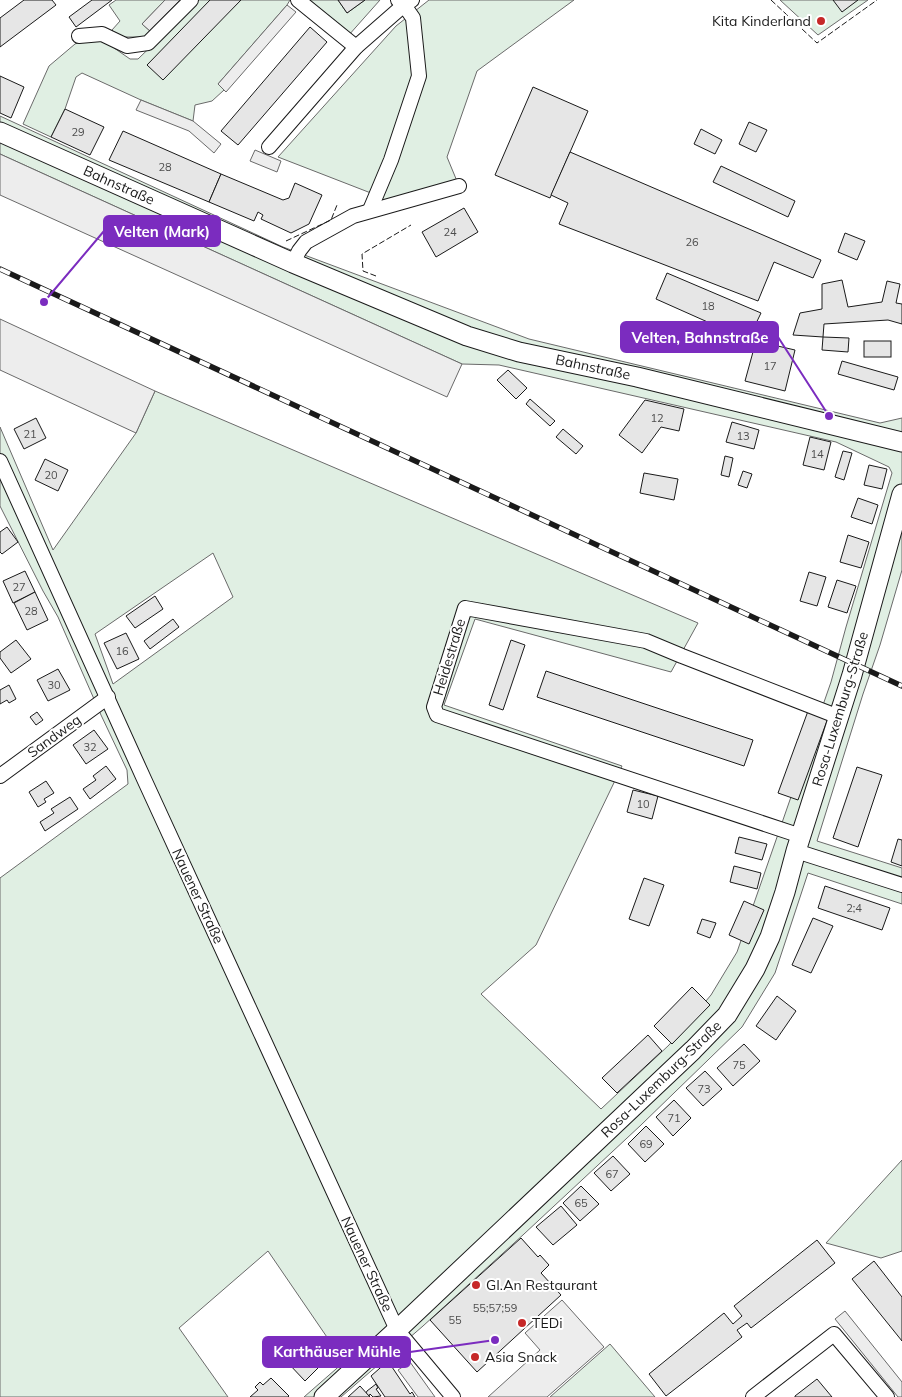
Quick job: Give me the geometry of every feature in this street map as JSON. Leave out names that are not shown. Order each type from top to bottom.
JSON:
[{"type":"main road","name":"Bahnstraße","points":[[0,132],[293,263],[467,336],[519,352],[637,377],[902,442]]},
{"type":"main road","name":"Rosa-Luxemburg-Straße","points":[[324,1397],[694,1050],[727,1015],[755,969],[770,937],[854,670],[902,494]]},
{"type":"street","points":[[79,36],[102,34],[127,46],[148,43],[190,0]]},
{"type":"street","points":[[298,0],[356,47]]},
{"type":"street","points":[[269,147],[356,47],[405,2],[414,18],[419,76],[391,160],[370,210]]},
{"type":"street","points":[[293,263],[306,242],[353,216],[459,186]]},
{"type":"street","name":"Nauener Straße","points":[[0,461],[397,1330],[453,1397]]},
{"type":"street","name":"Heidestraße","points":[[799,844],[437,715],[434,707],[465,608],[646,641],[839,717]]},
{"type":"street","name":"Sandweg","points":[[0,776],[108,697]]},
{"type":"street","points":[[799,844],[902,885]]},
{"type":"street","points":[[753,1397],[834,1334],[887,1397]]},
{"type":"green space","points":[[116,0],[165,0],[142,24],[150,31],[144,37],[118,37],[112,30],[120,21],[109,5]]},
{"type":"green space","points":[[199,0],[290,0],[218,84],[224,90],[212,101],[195,105],[193,121],[82,73],[76,77],[65,109],[51,137],[23,124],[49,66],[75,44],[91,39],[104,41],[130,59],[138,59]]},
{"type":"green space","points":[[310,0],[338,0],[347,13],[365,0],[380,0],[348,36]]},
{"type":"green space","points":[[429,0],[574,0],[477,71],[447,157],[459,186],[370,210],[376,195],[278,157],[396,26]]},
{"type":"green space","name":"Kita Kinderland","points":[[780,0],[868,0],[818,35]]},
{"type":"green space","points":[[0,116],[283,247],[529,339],[880,423],[902,418],[902,570],[817,841],[902,868],[902,904],[808,873],[775,973],[742,1027],[641,1125],[524,1234],[423,1326],[341,1397],[304,1397],[344,1362],[268,1251],[179,1328],[228,1397],[0,1397],[0,878],[128,784],[127,770],[58,617],[0,506],[0,427],[53,550],[136,433],[155,391],[698,623],[671,672],[475,619],[444,705],[622,766],[536,945],[481,994],[601,1109],[669,1045],[711,995],[737,952],[831,682],[892,473],[889,467],[836,442],[499,365],[462,364],[0,154]],"holes":[[[213,553],[233,597],[113,684],[95,634]]]},
{"type":"green space","points":[[902,1160],[902,1251],[881,1258],[826,1243]]},
{"type":"green space","points":[[610,1344],[655,1397],[550,1397]]},
{"type":"shaded area","points":[[165,0],[180,0],[150,31],[142,24]]},
{"type":"shaded area","points":[[287,5],[296,12],[226,92],[218,84]]},
{"type":"shaded area","points":[[141,100],[193,121],[221,144],[214,153],[189,131],[136,110]]},
{"type":"shaded area","points":[[255,150],[281,161],[277,172],[250,161]]},
{"type":"shaded area","points":[[0,154],[462,364],[447,397],[0,195]]},
{"type":"shaded area","points":[[0,319],[155,391],[136,433],[0,370]]},
{"type":"shaded area","points":[[562,1300],[604,1347],[547,1397],[488,1397],[540,1350],[525,1333]]},
{"type":"shaded area","points":[[845,1311],[902,1382],[902,1397],[898,1397],[835,1319]]},
{"type":"shaded area","points":[[410,1362],[435,1397],[418,1397],[398,1370]]},
{"type":"building","points":[[24,0],[52,0],[56,5],[0,47],[0,18]]},
{"type":"building","points":[[92,0],[112,0],[76,27],[69,17]]},
{"type":"building","points":[[210,0],[241,0],[163,80],[147,65]]},
{"type":"building","points":[[338,0],[365,0],[347,13]]},
{"type":"building","points":[[833,0],[858,0],[842,12]]},
{"type":"building","points":[[310,27],[327,42],[238,145],[221,131]]},
{"type":"building","points":[[0,76],[24,87],[11,118],[0,113]]},
{"type":"building","points":[[533,87],[588,111],[550,198],[495,175]]},
{"type":"building","points":[[65,109],[104,127],[90,155],[51,137]]},
{"type":"building","points":[[749,122],[767,130],[756,152],[739,144]]},
{"type":"building","points":[[701,129],[722,140],[715,154],[694,144]]},
{"type":"building","points":[[123,131],[221,174],[209,202],[109,160]]},
{"type":"building","points":[[570,152],[821,260],[813,278],[774,262],[758,301],[559,224],[568,203],[551,195]]},
{"type":"building","points":[[721,166],[795,201],[788,217],[713,182]]},
{"type":"building","points":[[221,174],[283,200],[289,198],[295,183],[322,195],[309,224],[291,233],[261,219],[263,215],[258,212],[254,221],[209,202]]},
{"type":"building","points":[[464,208],[478,232],[436,257],[422,232]]},
{"type":"building","points":[[845,233],[865,241],[857,260],[838,252]]},
{"type":"building","points":[[667,273],[761,313],[748,340],[656,299]]},
{"type":"building","points":[[842,280],[848,307],[882,302],[887,281],[900,284],[896,303],[902,304],[902,324],[888,320],[824,324],[823,337],[793,335],[800,313],[822,309],[822,284]]},
{"type":"building","points":[[823,337],[849,338],[848,352],[822,350]]},
{"type":"building","points":[[756,341],[795,350],[785,391],[745,381]]},
{"type":"building","points":[[864,341],[891,341],[891,357],[864,357]]},
{"type":"building","points":[[842,361],[898,377],[894,390],[838,374]]},
{"type":"building","points":[[508,370],[527,388],[516,399],[497,380]]},
{"type":"building","points":[[530,399],[555,421],[550,426],[526,404]]},
{"type":"building","points":[[645,400],[684,409],[679,431],[661,427],[642,453],[619,435]]},
{"type":"building","points":[[36,418],[46,438],[24,449],[14,429]]},
{"type":"building","points":[[732,422],[759,430],[754,449],[726,442]]},
{"type":"building","points":[[563,429],[583,446],[576,454],[556,437]]},
{"type":"building","points":[[810,437],[831,442],[824,470],[803,465]]},
{"type":"building","points":[[843,451],[852,453],[844,480],[835,477]]},
{"type":"building","points":[[725,456],[733,458],[729,477],[721,475]]},
{"type":"building","points":[[45,459],[68,470],[58,491],[35,480]]},
{"type":"building","points":[[869,465],[887,469],[882,489],[864,485]]},
{"type":"building","points":[[743,471],[752,474],[747,488],[738,485]]},
{"type":"building","points":[[644,473],[678,479],[674,500],[640,493]]},
{"type":"building","points":[[858,498],[878,505],[872,524],[851,517]]},
{"type":"building","points":[[7,527],[18,542],[2,554],[0,552],[0,532]]},
{"type":"building","points":[[848,535],[869,542],[861,568],[840,562]]},
{"type":"building","points":[[25,571],[35,592],[13,603],[3,581]]},
{"type":"building","points":[[809,572],[826,577],[817,606],[800,601]]},
{"type":"building","points":[[837,580],[856,586],[847,613],[828,607]]},
{"type":"building","points":[[35,592],[48,620],[27,630],[14,603]]},
{"type":"building","points":[[155,596],[163,609],[135,628],[126,616]]},
{"type":"building","points":[[173,619],[179,627],[150,649],[144,641]]},
{"type":"building","points":[[126,633],[139,659],[117,669],[104,643]]},
{"type":"building","points":[[16,640],[31,659],[11,673],[0,658],[0,652]]},
{"type":"building","points":[[511,640],[525,645],[503,710],[489,705]]},
{"type":"building","points":[[58,669],[70,690],[48,701],[37,680]]},
{"type":"building","points":[[546,671],[753,740],[744,766],[537,697]]},
{"type":"building","points":[[9,685],[16,699],[9,703],[7,700],[0,704],[0,690]]},
{"type":"building","points":[[808,711],[828,718],[798,800],[778,793]]},
{"type":"building","points":[[37,712],[43,720],[36,725],[30,717]]},
{"type":"building","points":[[94,730],[108,749],[86,764],[73,745]]},
{"type":"building","points":[[106,766],[116,779],[90,799],[83,789],[96,780],[93,776]]},
{"type":"building","points":[[857,767],[882,775],[858,847],[833,838]]},
{"type":"building","points":[[46,781],[54,793],[44,799],[46,802],[38,807],[29,792]]},
{"type":"building","points":[[633,790],[658,796],[652,819],[627,812]]},
{"type":"building","points":[[70,797],[78,809],[45,831],[40,822],[54,813],[51,809]]},
{"type":"building","points":[[739,837],[767,844],[762,860],[735,853]]},
{"type":"building","points":[[898,839],[902,840],[902,866],[891,862]]},
{"type":"building","points":[[734,866],[761,873],[757,889],[730,882]]},
{"type":"building","points":[[644,878],[664,885],[649,926],[629,919]]},
{"type":"building","points":[[825,886],[890,908],[882,930],[818,908]]},
{"type":"building","points":[[744,901],[764,910],[749,944],[729,935]]},
{"type":"building","points":[[813,918],[833,926],[811,973],[792,965]]},
{"type":"building","points":[[702,919],[716,923],[710,938],[697,933]]},
{"type":"building","points":[[692,987],[710,1005],[672,1044],[654,1026]]},
{"type":"building","points":[[777,996],[796,1011],[776,1040],[756,1026]]},
{"type":"building","points":[[648,1035],[662,1051],[617,1093],[602,1078]]},
{"type":"building","points":[[744,1044],[760,1061],[733,1086],[717,1068]]},
{"type":"building","points":[[705,1071],[722,1089],[703,1106],[686,1088]]},
{"type":"building","points":[[674,1100],[691,1118],[673,1136],[656,1117]]},
{"type":"building","points":[[646,1126],[664,1144],[645,1162],[628,1144]]},
{"type":"building","points":[[613,1156],[630,1174],[611,1191],[594,1173]]},
{"type":"building","points":[[581,1186],[599,1204],[580,1221],[563,1203]]},
{"type":"building","points":[[561,1206],[577,1225],[553,1245],[536,1227]]},
{"type":"building","points":[[521,1238],[538,1257],[540,1255],[549,1265],[541,1273],[561,1295],[477,1372],[430,1320]]},
{"type":"building","points":[[817,1240],[835,1263],[751,1328],[747,1323],[737,1330],[742,1337],[666,1396],[649,1374],[724,1313],[733,1324],[742,1316],[734,1306]]},
{"type":"building","points":[[874,1261],[902,1297],[902,1341],[852,1279]]},
{"type":"building","points":[[306,1345],[311,1350],[313,1348],[322,1357],[319,1359],[323,1363],[305,1381],[288,1363]]},
{"type":"building","points":[[388,1361],[410,1394],[412,1392],[415,1397],[385,1397],[371,1376]]},
{"type":"building","points":[[271,1378],[288,1397],[250,1397],[258,1390],[255,1387],[260,1382],[263,1385]]},
{"type":"building","points":[[817,1379],[832,1397],[795,1397],[795,1396]]},
{"type":"building","points":[[376,1384],[378,1388],[376,1389],[381,1396],[373,1397],[370,1394],[369,1396],[366,1393],[367,1391]]},
{"type":"building","points":[[360,1386],[370,1397],[348,1397]]},
{"type":"railway","points":[[0,269],[902,686]]},
{"type":"fence","points":[[771,0],[817,43],[877,0]]},
{"type":"fence","points":[[286,241],[331,220],[337,205]]},
{"type":"fence","points":[[376,276],[363,271],[362,254],[411,225]]},
{"type":"place","name":"Kita Kinderland","points":[[821,21]]},
{"type":"place","name":"Velten (Mark)","points":[[44,302]]},
{"type":"place","name":"Velten, Bahnstraße","points":[[829,416]]},
{"type":"place","name":"GI.An Restaurant","points":[[476,1285]]},
{"type":"place","name":"TEDi","points":[[522,1323]]},
{"type":"place","name":"Karthäuser Mühle","points":[[495,1340]]},
{"type":"place","name":"Asia Snack","points":[[475,1357]]}]
